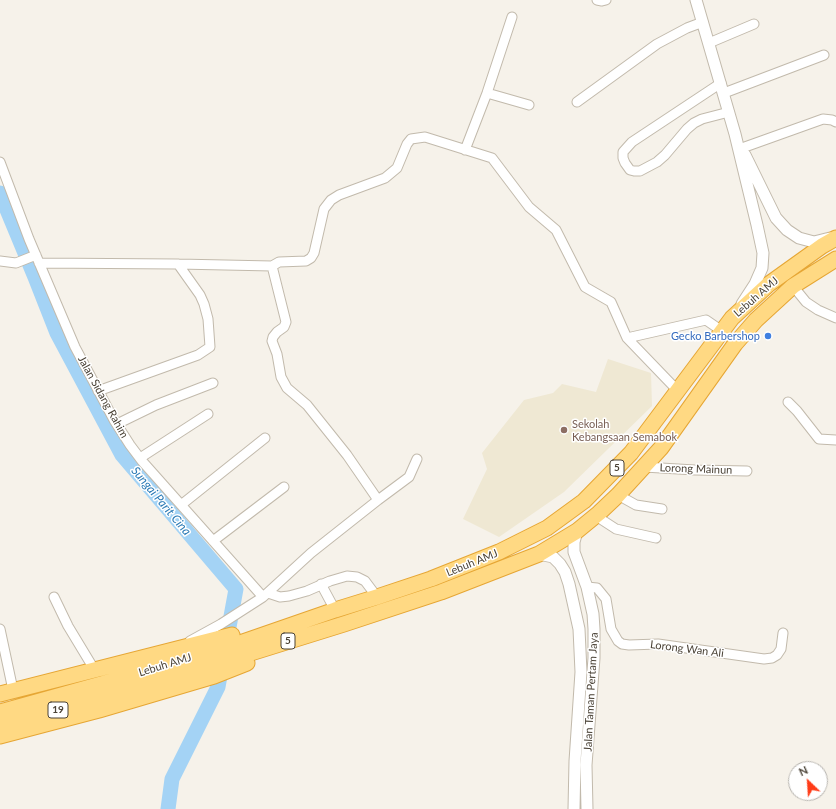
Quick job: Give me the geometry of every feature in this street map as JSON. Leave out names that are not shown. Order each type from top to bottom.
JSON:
[{"type":"highway","name":"Lebuh AMJ","points":[[0,725],[224,651],[335,610],[431,579],[499,552],[547,528],[584,501],[611,475],[646,435],[732,318],[769,284],[836,237]]},
{"type":"highway","name":"Lebuh AMJ","points":[[224,651],[344,624],[441,592],[539,554],[577,531],[596,516],[644,468],[661,448],[735,344],[756,320],[793,286],[836,259]]},
{"type":"highway","points":[[6,692],[174,650],[224,651]]},
{"type":"highway","points":[[0,736],[85,714],[224,651]]},
{"type":"highway","name":"Lebuh AMJ","points":[[0,712],[114,688]]},
{"type":"street","points":[[597,0],[606,0]]},
{"type":"street","points":[[696,0],[735,134],[763,253],[762,268],[755,284],[732,318]]},
{"type":"street","points":[[465,150],[487,93],[512,17]]},
{"type":"street","points":[[577,102],[657,44],[687,28],[703,22]]},
{"type":"street","points":[[709,43],[754,24]]},
{"type":"street","points":[[729,112],[702,119],[694,123],[687,129],[665,156],[640,171],[630,170],[625,163],[623,152],[632,142],[722,88],[824,54]]},
{"type":"street","points":[[487,93],[529,105]]},
{"type":"street","points":[[742,148],[823,119],[836,122]]},
{"type":"street","points":[[735,134],[776,218],[787,230],[799,238],[814,242],[836,237]]},
{"type":"street","points":[[0,261],[16,262],[32,259],[272,266],[279,262],[306,261],[311,258],[314,253],[324,209],[331,200],[339,195],[386,178],[397,168],[406,144],[411,139],[425,137],[492,158],[529,207],[556,230],[585,287],[611,302],[627,338],[678,391]]},
{"type":"street","name":"Jalan Sidang Rahim","points":[[0,162],[32,259],[75,347],[117,424],[140,458],[213,541],[265,595]]},
{"type":"street","points":[[98,391],[198,355],[210,347],[208,319],[204,304],[200,295],[178,264]]},
{"type":"street","points":[[272,266],[286,322],[284,327],[273,337],[272,342],[277,354],[281,377],[287,388],[307,405],[347,455],[378,500]]},
{"type":"street","points":[[793,286],[806,302],[818,310],[836,318]]},
{"type":"street","points":[[627,338],[706,320],[722,331]]},
{"type":"street","points":[[117,424],[156,405],[213,383]]},
{"type":"street","points":[[788,402],[798,411],[819,439],[836,440]]},
{"type":"street","points":[[140,458],[208,414]]},
{"type":"street","points":[[182,505],[265,438]]},
{"type":"street","points":[[224,651],[251,606],[311,553],[409,477],[417,458]]},
{"type":"street","name":"Lorong Mainun","points":[[644,468],[747,471]]},
{"type":"street","points":[[213,541],[284,487]]},
{"type":"street","points":[[618,494],[636,505],[662,509]]},
{"type":"street","points":[[596,516],[616,529],[656,538]]},
{"type":"street","name":"Jalan Taman Pertam Jaya","points":[[577,531],[574,542],[574,552],[587,587],[593,614],[594,629],[594,658],[586,765],[587,809]]},
{"type":"street","name":"Jalan Taman Pertam Jaya","points":[[539,554],[553,557],[565,572],[579,628],[581,672],[574,761],[574,809]]},
{"type":"street","points":[[265,595],[280,597],[289,596],[343,577],[357,577],[366,581],[377,597]]},
{"type":"street","points":[[321,584],[335,610]]},
{"type":"street","name":"Lorong Wan Ali","points":[[587,587],[597,588],[606,599],[611,629],[618,641],[622,644],[658,644],[764,659],[772,658],[777,655],[781,649],[784,633]]},
{"type":"street","points":[[54,597],[77,643],[94,669]]},
{"type":"street","points":[[0,629],[6,692]]},
{"type":"shaded area","name":"Sekolah Kebangsaan Semabok","points":[[608,359],[651,373],[652,406],[564,492],[499,537],[463,519],[487,469],[482,453],[524,400],[553,393],[562,384],[596,392]]},
{"type":"waterway","name":"Sungai Parit Cina","points":[[0,193],[57,333],[122,455],[236,589],[218,687],[172,779],[168,809]]},
{"type":"place","name":"Gecko Barbershop","points":[[768,336]]},
{"type":"place","name":"Sekolah Kebangsaan Semabok","points":[[564,430]]}]
